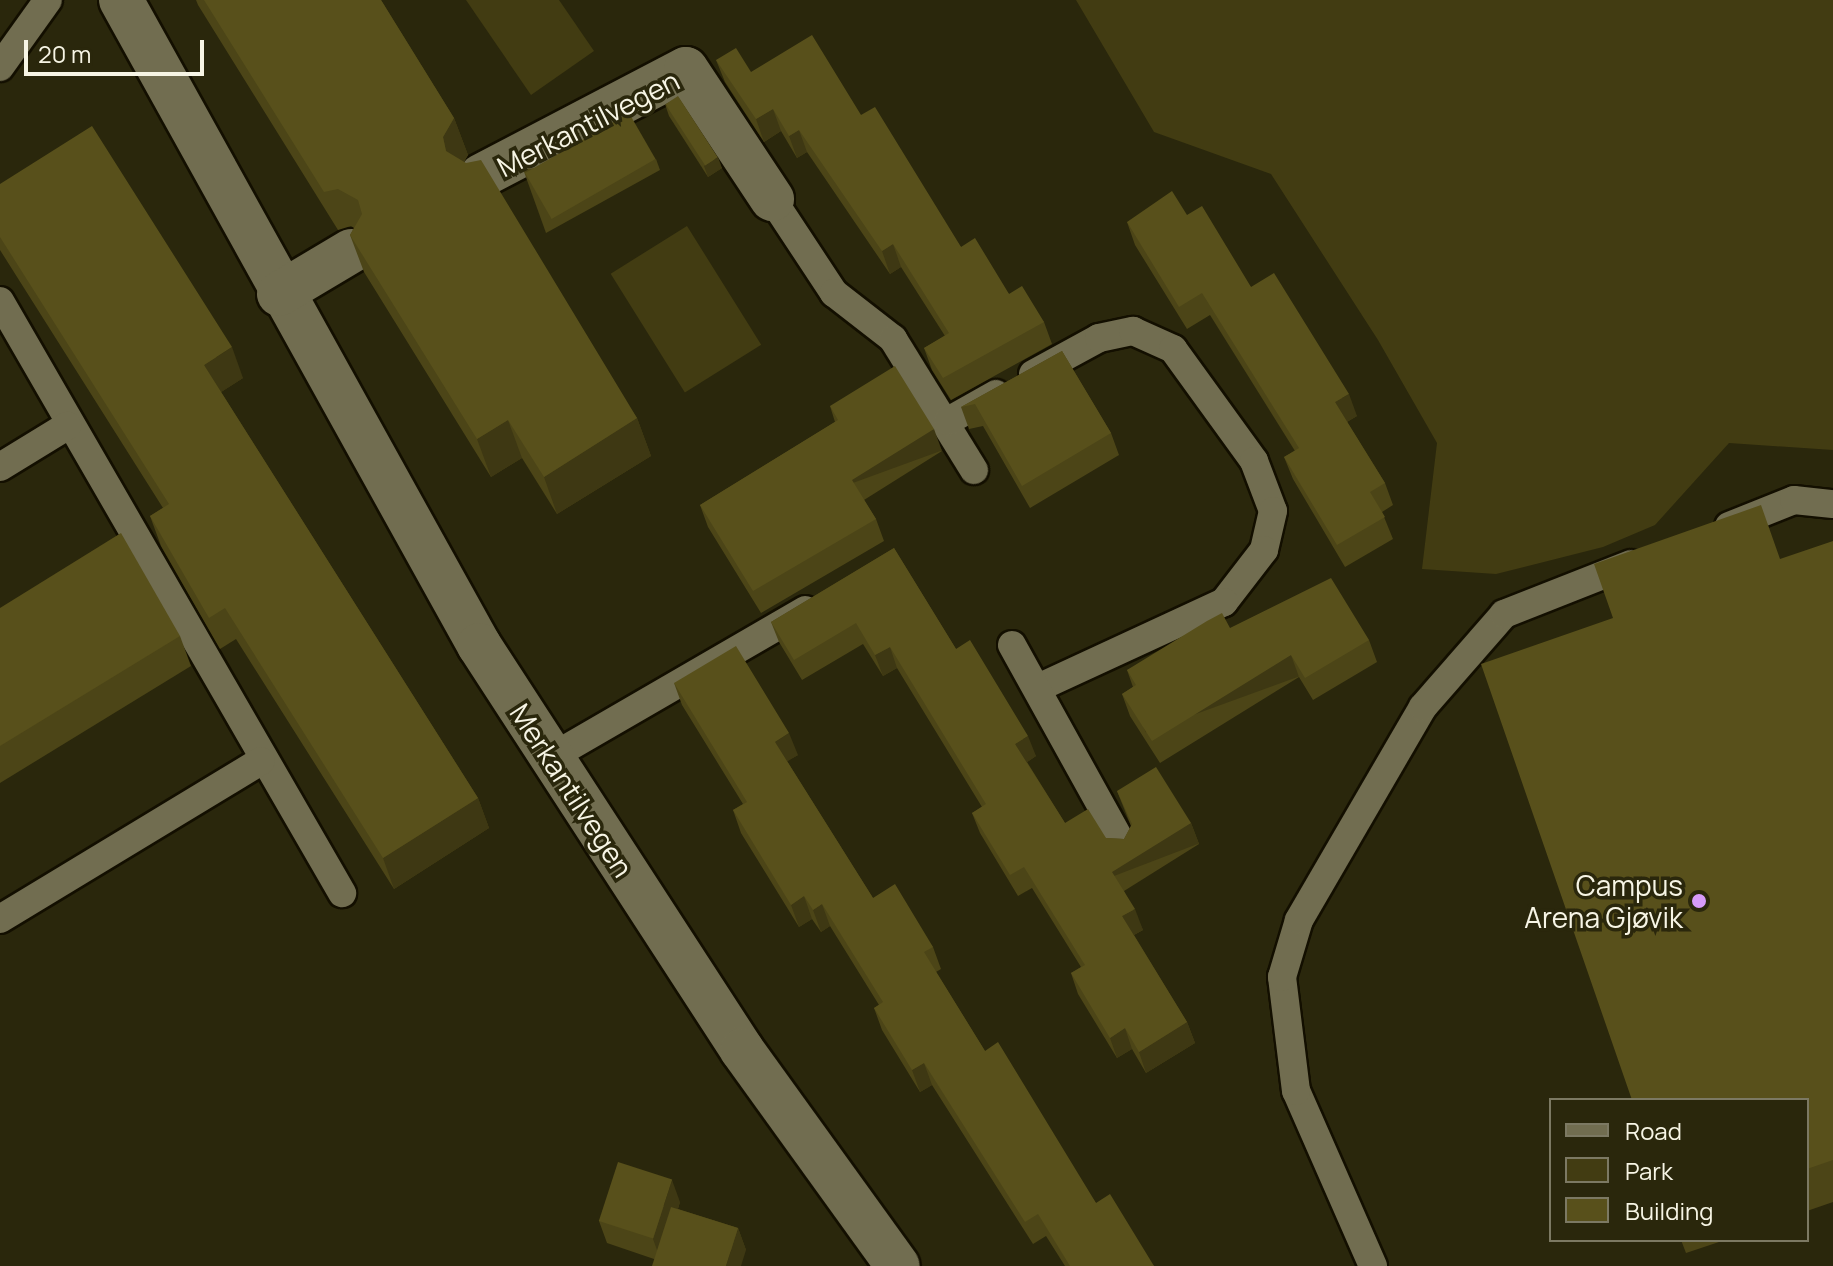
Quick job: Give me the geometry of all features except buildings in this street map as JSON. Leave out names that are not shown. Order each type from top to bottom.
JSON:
[{"type":"street","name":"Merkantilvegen","points":[[121,0],[279,294],[550,758],[742,1050],[898,1266]]},
{"type":"street","name":"Merkantilvegen","points":[[481,176],[686,69],[772,199]]},
{"type":"street","points":[[279,294],[351,251]]},
{"type":"lane","points":[[0,67],[48,0]]},
{"type":"lane","points":[[772,199],[834,293],[893,339],[948,421],[974,470]]},
{"type":"lane","points":[[0,301],[67,426],[261,761],[342,893]]},
{"type":"lane","points":[[948,421],[1099,338],[1133,331],[1173,349],[1217,401],[1254,461],[1273,511],[1264,550],[1224,602],[1040,687]]},
{"type":"lane","points":[[0,467],[67,426]]},
{"type":"lane","points":[[1707,535],[1794,500],[1833,504]]},
{"type":"lane","points":[[1373,1266],[1296,1091],[1282,977],[1299,920],[1423,707],[1504,614],[1663,552]]},
{"type":"lane","points":[[550,758],[824,598]]},
{"type":"lane","points":[[1012,645],[1040,687],[1123,845]]},
{"type":"lane","points":[[0,919],[261,761]]},
{"type":"green space","points":[[466,0],[559,0],[594,51],[531,95]]},
{"type":"green space","points":[[1076,0],[1833,0],[1833,450],[1729,443],[1655,525],[1603,547],[1496,574],[1422,569],[1437,443],[1378,340],[1271,174],[1154,132]]},
{"type":"green space","points":[[687,226],[761,345],[685,392],[611,274]]},
{"type":"place","name":"Campus Arena Gjøvik","points":[[1699,901]]}]
